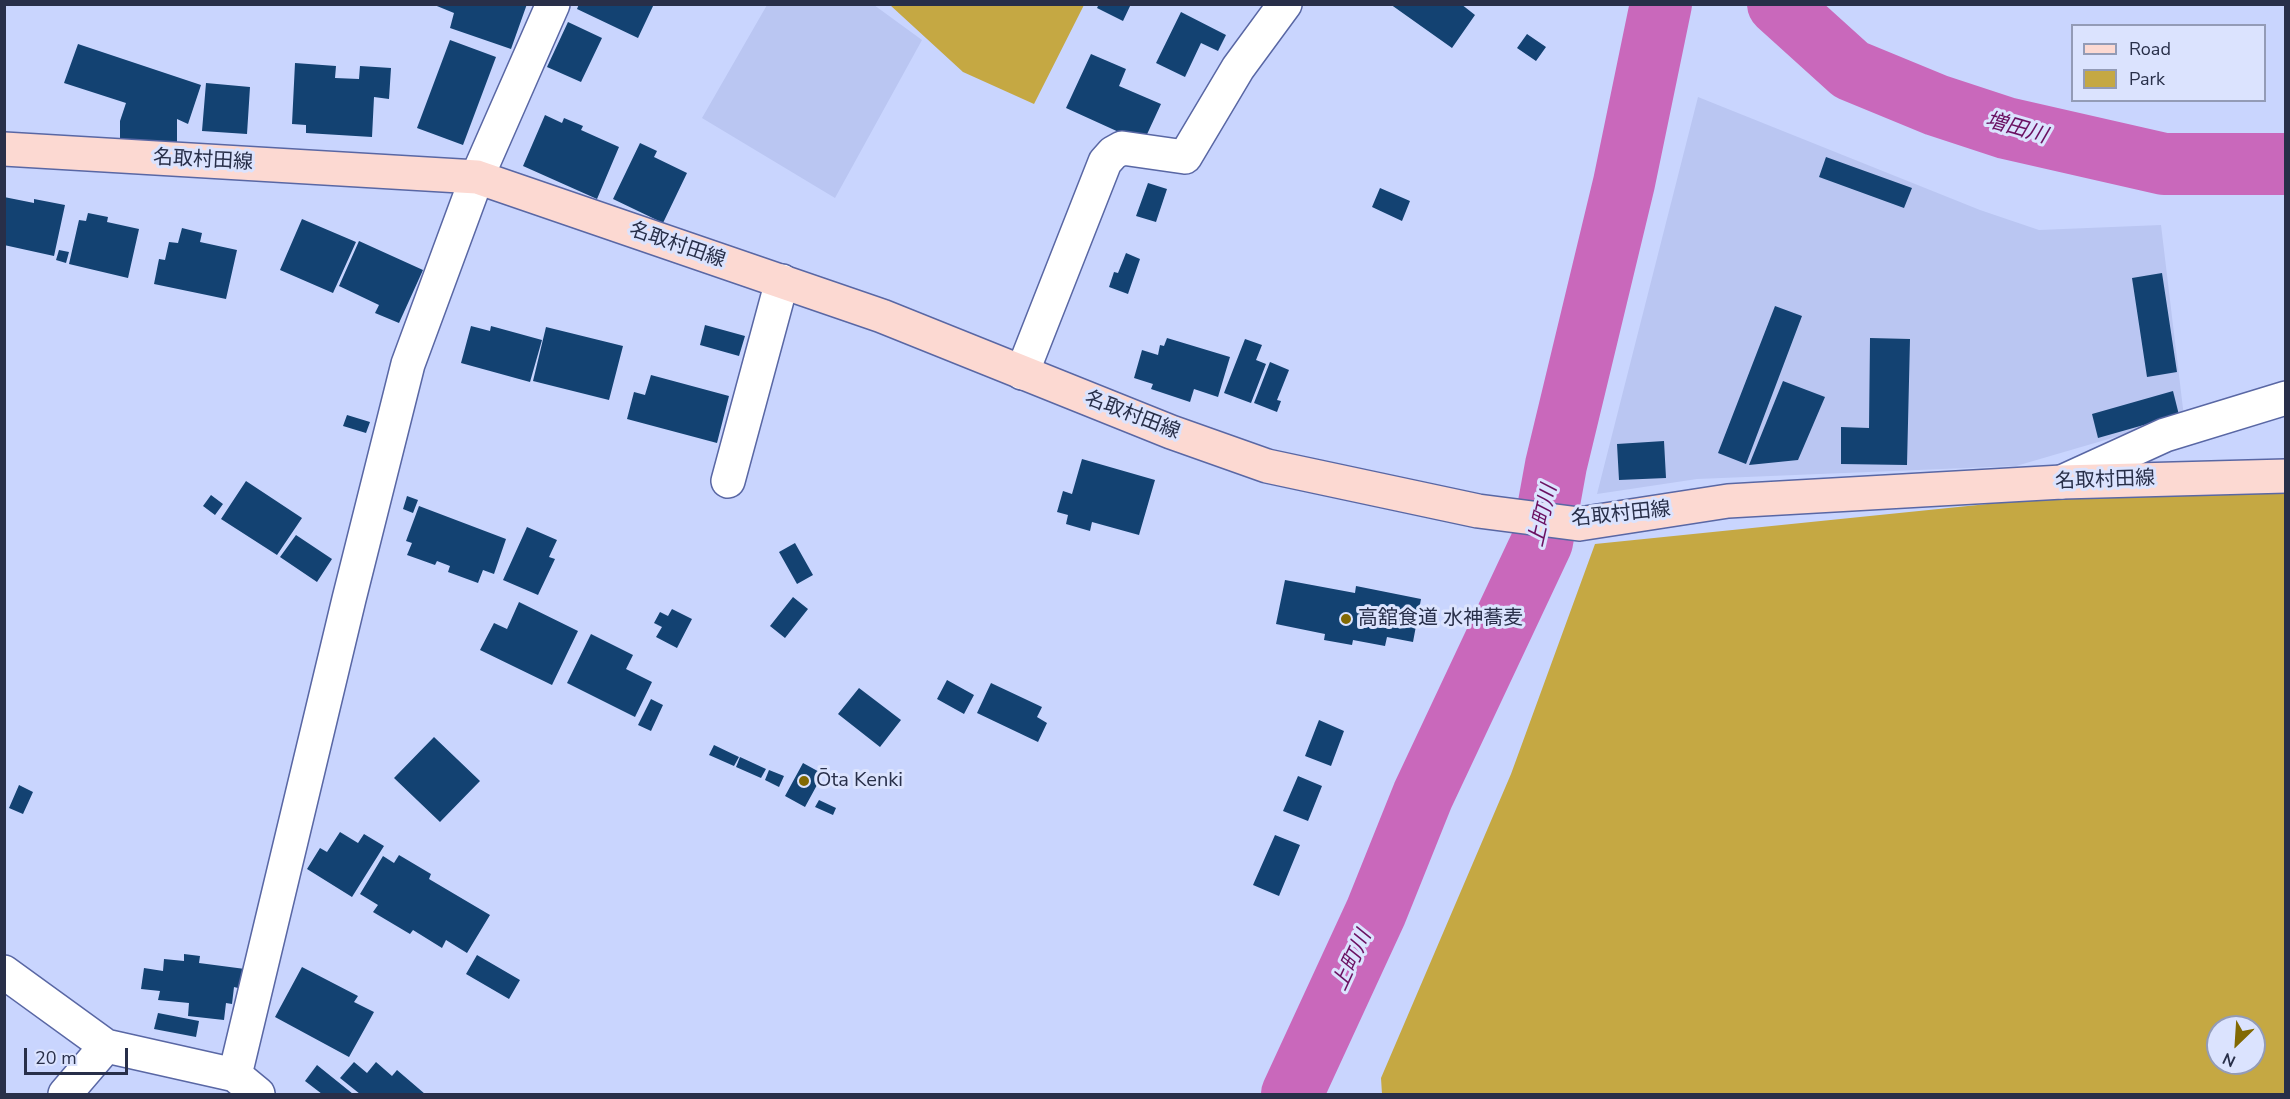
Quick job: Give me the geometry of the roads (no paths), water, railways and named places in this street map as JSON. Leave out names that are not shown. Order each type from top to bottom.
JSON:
[{"type":"main road","name":"名取村田線","points":[[4,149],[477,177],[882,316],[1171,432],[1267,466],[1478,511],[1579,524],[1728,501],[2062,482],[2286,476]]},
{"type":"street","points":[[4,972],[106,1047],[247,1085],[346,610],[408,364],[477,177],[554,4]]},
{"type":"street","points":[[1022,373],[1105,162],[1113,153],[1122,148],[1185,157],[1238,68],[1285,4]]},
{"type":"street","points":[[728,481],[782,282]]},
{"type":"street","points":[[2062,482],[2165,435],[2286,398]]},
{"type":"street","points":[[65,1095],[106,1047]]},
{"type":"waterway","name":"上町川","points":[[1292,1094],[1376,912],[1423,795],[1542,542],[1556,465],[1624,183],[1661,4]]},
{"type":"waterway","name":"増田川","points":[[1778,4],[1851,70],[1936,105],[2006,128],[2164,164],[2286,164]]},
{"type":"place","name":"高舘食道 水神蕎麦","points":[[1346,619]]},
{"type":"place","name":"Ōta Kenki","points":[[804,781]]}]
